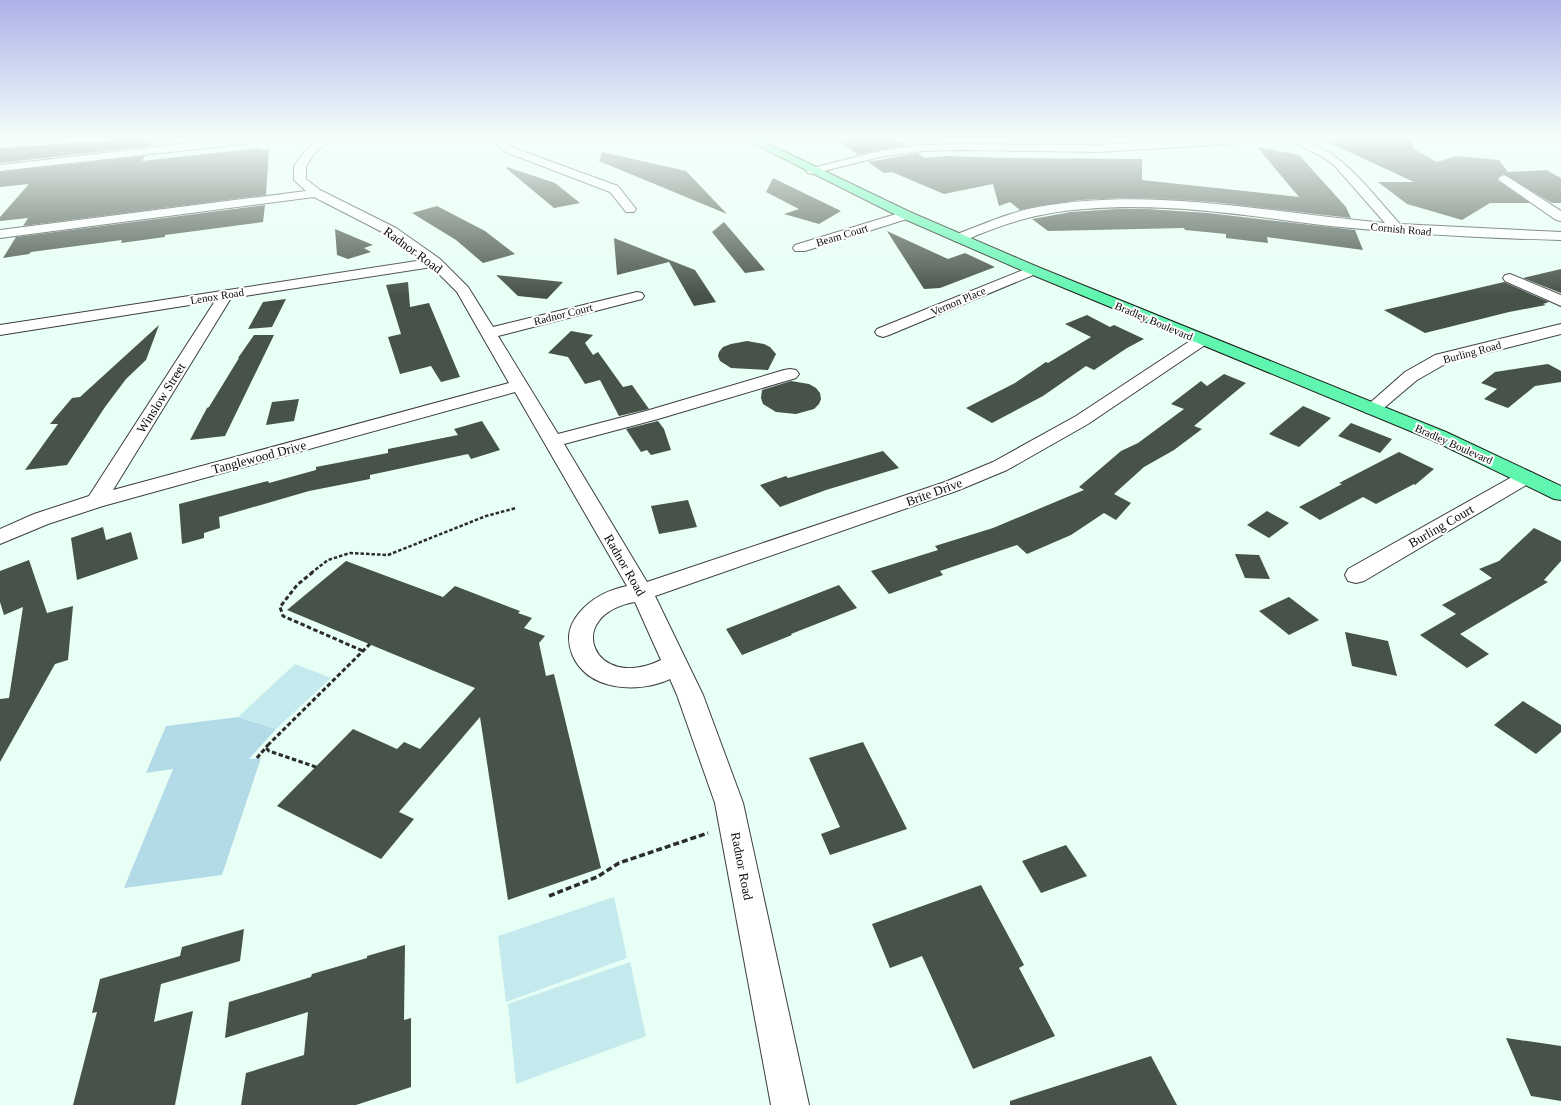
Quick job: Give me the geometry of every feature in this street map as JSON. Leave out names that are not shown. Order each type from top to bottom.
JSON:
[{"type":"main road","name":"Bradley Boulevard","points":[[856,192],[1033,270],[1439,436],[1561,494]]},
{"type":"street","points":[[616,192],[630,209]]},
{"type":"street","points":[[1364,192],[1397,229]]},
{"type":"street","points":[[1523,192],[1561,217]]},
{"type":"street","points":[[0,234],[316,193]]},
{"type":"street","name":"Radnor Road","points":[[316,193],[391,231],[434,262],[463,290],[642,592],[690,695],[729,803],[790,1105]]},
{"type":"street","name":"Cornish Road","points":[[959,238],[1006,220],[1036,212],[1079,205],[1133,203],[1204,206],[1397,229],[1486,234],[1561,236]]},
{"type":"street","name":"Beam Court","points":[[800,248],[906,215]]},
{"type":"street","name":"Lenox Road","points":[[0,330],[434,262]]},
{"type":"street","name":"Vernon Place","points":[[883,332],[1033,270]]},
{"type":"street","points":[[1510,278],[1561,302]]},
{"type":"street","name":"Winslow Street","points":[[96,501],[226,295]]},
{"type":"street","name":"Radnor Court","points":[[489,333],[637,296]]},
{"type":"street","name":"Burling Road","points":[[1372,408],[1411,376],[1441,359],[1561,329]]},
{"type":"street","name":"Brite Drive","points":[[642,592],[952,486],[1000,466],[1082,420],[1202,340]]},
{"type":"street","points":[[552,441],[652,415],[790,374]]},
{"type":"street","name":"Tanglewood Drive","points":[[0,537],[40,520],[96,501],[520,385]]},
{"type":"street","name":"Burling Court","points":[[1356,575],[1526,477]]},
{"type":"street","points":[[642,592],[615,598],[596,609],[583,625],[580,643],[587,660],[603,673],[626,678],[652,676],[675,665]]},
{"type":"path","points":[[363,651],[283,616],[280,607],[297,585],[328,560],[350,553],[388,555],[486,516],[516,508]]},
{"type":"path","points":[[257,758],[268,745],[370,644]]},
{"type":"path","points":[[268,745],[267,749],[269,751],[316,767]]},
{"type":"path","points":[[549,896],[597,877],[619,863],[708,832]]},
{"type":"shaded area","points":[[295,664],[331,678],[276,729],[238,717]]},
{"type":"shaded area","points":[[238,717],[276,729],[249,759],[261,758],[222,875],[124,888],[173,769],[146,773],[166,726]]},
{"type":"shaded area","points":[[614,897],[627,958],[506,1002],[498,936]]},
{"type":"shaded area","points":[[630,962],[646,1036],[516,1084],[508,1004]]},
{"type":"building","points":[[22,192],[266,192],[266,195],[23,226],[28,218],[0,221],[0,217]]},
{"type":"building","points":[[534,192],[566,192],[580,203],[554,208]]},
{"type":"building","points":[[673,192],[706,192],[727,214]]},
{"type":"building","points":[[766,192],[801,192],[841,211],[819,224],[784,214],[799,209]]},
{"type":"building","points":[[938,192],[956,192],[944,194]]},
{"type":"building","points":[[995,192],[1249,192],[1299,197],[1294,192],[1332,192],[1346,207],[1351,218],[1212,202],[1168,199],[1125,198],[1081,200],[1020,210],[1010,202],[999,206]]},
{"type":"building","points":[[1391,192],[1514,192],[1530,203],[1490,203],[1462,220],[1407,204]]},
{"type":"building","points":[[1533,192],[1561,192],[1561,203],[1552,203]]},
{"type":"building","points":[[265,205],[263,222],[165,235],[165,237],[121,243],[122,240],[31,252],[29,254],[3,258],[16,237]]},
{"type":"building","points":[[437,206],[485,231],[515,254],[483,263],[456,240],[412,213]]},
{"type":"building","points":[[1147,209],[1208,213],[1355,230],[1363,250],[1267,237],[1268,243],[1226,238],[1226,234],[1185,230],[1184,228],[1048,231],[1032,219],[1071,212]]},
{"type":"building","points":[[724,222],[765,270],[745,273],[712,232]]},
{"type":"building","points":[[335,229],[373,245],[364,248],[371,252],[348,259],[337,255]]},
{"type":"building","points":[[887,231],[948,259],[965,253],[995,267],[940,288],[924,289]]},
{"type":"building","points":[[614,238],[695,270],[716,302],[694,306],[669,262],[617,275]]},
{"type":"building","points":[[1561,269],[1561,293],[1523,278]]},
{"type":"building","points":[[496,275],[563,282],[547,299],[518,296]]},
{"type":"building","points":[[408,282],[410,307],[429,303],[460,377],[441,382],[431,366],[400,374],[388,337],[401,334],[386,285]]},
{"type":"building","points":[[1504,282],[1549,302],[1543,304],[1546,305],[1509,312],[1425,333],[1384,310]]},
{"type":"building","points":[[286,299],[272,327],[248,329],[263,302]]},
{"type":"building","points":[[1087,315],[1110,327],[1114,325],[1144,339],[1127,348],[1094,370],[1086,366],[1043,396],[992,423],[966,408],[1015,383],[1046,362],[1048,363],[1091,337],[1065,324]]},
{"type":"building","points":[[159,325],[146,360],[126,379],[105,407],[67,465],[25,470],[58,424],[50,424],[72,398],[80,397]]},
{"type":"building","points":[[571,331],[593,335],[585,343],[593,355],[598,352],[623,387],[632,385],[649,409],[619,416],[600,380],[585,384],[568,357],[548,353]]},
{"type":"building","points":[[254,335],[274,335],[225,436],[190,440],[207,408]]},
{"type":"building","points":[[747,341],[764,344],[770,347],[776,354],[768,370],[731,368],[720,361],[718,356],[723,347]]},
{"type":"building","points":[[1548,364],[1561,371],[1561,382],[1535,386],[1508,408],[1484,399],[1497,389],[1481,383],[1495,372]]},
{"type":"building","points":[[1224,374],[1246,383],[1194,426],[1202,429],[1174,450],[1144,467],[1114,494],[1131,503],[1116,520],[1104,513],[1071,535],[1027,554],[1017,545],[940,571],[943,575],[889,594],[871,571],[938,550],[935,546],[993,528],[1084,490],[1079,487],[1121,451],[1138,443],[1184,409],[1171,404],[1201,381],[1207,386]]},
{"type":"building","points":[[791,381],[809,384],[816,388],[820,393],[821,399],[819,404],[814,409],[796,414],[776,412],[763,404],[761,398],[762,390]]},
{"type":"building","points":[[299,399],[294,421],[266,425],[272,402]]},
{"type":"building","points":[[1303,406],[1331,418],[1299,447],[1269,434]]},
{"type":"building","points":[[482,421],[500,450],[471,459],[468,454],[370,475],[370,479],[309,491],[219,517],[220,528],[204,533],[204,538],[182,544],[179,504],[268,481],[269,483],[316,470],[316,467],[388,453],[388,449],[458,435],[454,429]]},
{"type":"building","points":[[658,421],[664,429],[671,450],[651,455],[647,450],[641,452],[626,429]]},
{"type":"building","points":[[1351,423],[1392,439],[1380,453],[1338,436]]},
{"type":"building","points":[[883,451],[899,468],[826,490],[780,507],[760,485],[786,476],[788,478]]},
{"type":"building","points":[[1399,452],[1434,469],[1415,485],[1414,484],[1376,504],[1363,497],[1320,520],[1299,507],[1342,484],[1339,483]]},
{"type":"building","points":[[688,500],[697,527],[659,534],[651,506]]},
{"type":"building","points":[[1267,511],[1289,523],[1269,538],[1247,525]]},
{"type":"building","points":[[103,527],[106,540],[131,532],[138,559],[77,580],[71,538]]},
{"type":"building","points":[[1534,528],[1561,541],[1561,561],[1544,580],[1548,582],[1460,634],[1489,654],[1467,668],[1420,635],[1456,614],[1442,605],[1492,578],[1479,569],[1499,561]]},
{"type":"building","points":[[1235,554],[1259,555],[1270,579],[1245,578]]},
{"type":"building","points":[[29,560],[47,613],[73,606],[68,660],[55,664],[0,762],[0,699],[9,698],[23,607],[4,615],[0,602],[0,571]]},
{"type":"building","points":[[346,561],[443,597],[455,586],[520,611],[518,613],[532,618],[524,628],[545,636],[539,643],[546,676],[554,674],[601,868],[508,900],[480,717],[399,812],[414,819],[381,859],[277,806],[353,729],[397,749],[404,742],[420,749],[475,688],[287,610]]},
{"type":"building","points":[[839,585],[857,608],[742,655],[726,629]]},
{"type":"building","points":[[1289,597],[1319,620],[1289,635],[1259,611]]},
{"type":"building","points":[[1345,632],[1388,641],[1397,676],[1352,666]]},
{"type":"building","points":[[1523,701],[1561,725],[1561,732],[1536,754],[1494,725]]},
{"type":"building","points":[[863,742],[907,829],[830,855],[821,834],[840,827],[809,758]]},
{"type":"building","points":[[1066,845],[1087,876],[1041,893],[1022,861]]},
{"type":"building","points":[[981,885],[1024,965],[1019,968],[1055,1036],[973,1069],[922,956],[890,968],[872,924]]},
{"type":"building","points":[[244,929],[240,961],[161,984],[154,1022],[193,1011],[175,1105],[73,1105],[97,1012],[92,1013],[100,979],[180,956],[182,947]]},
{"type":"building","points":[[405,945],[404,1020],[411,1018],[411,1087],[356,1105],[241,1105],[246,1073],[304,1055],[308,1012],[225,1038],[229,1002],[311,977],[312,974]]},
{"type":"building","points":[[1506,1038],[1561,1046],[1561,1101],[1531,1096]]},
{"type":"building","points":[[1151,1056],[1177,1105],[1010,1105],[1010,1101]]}]
